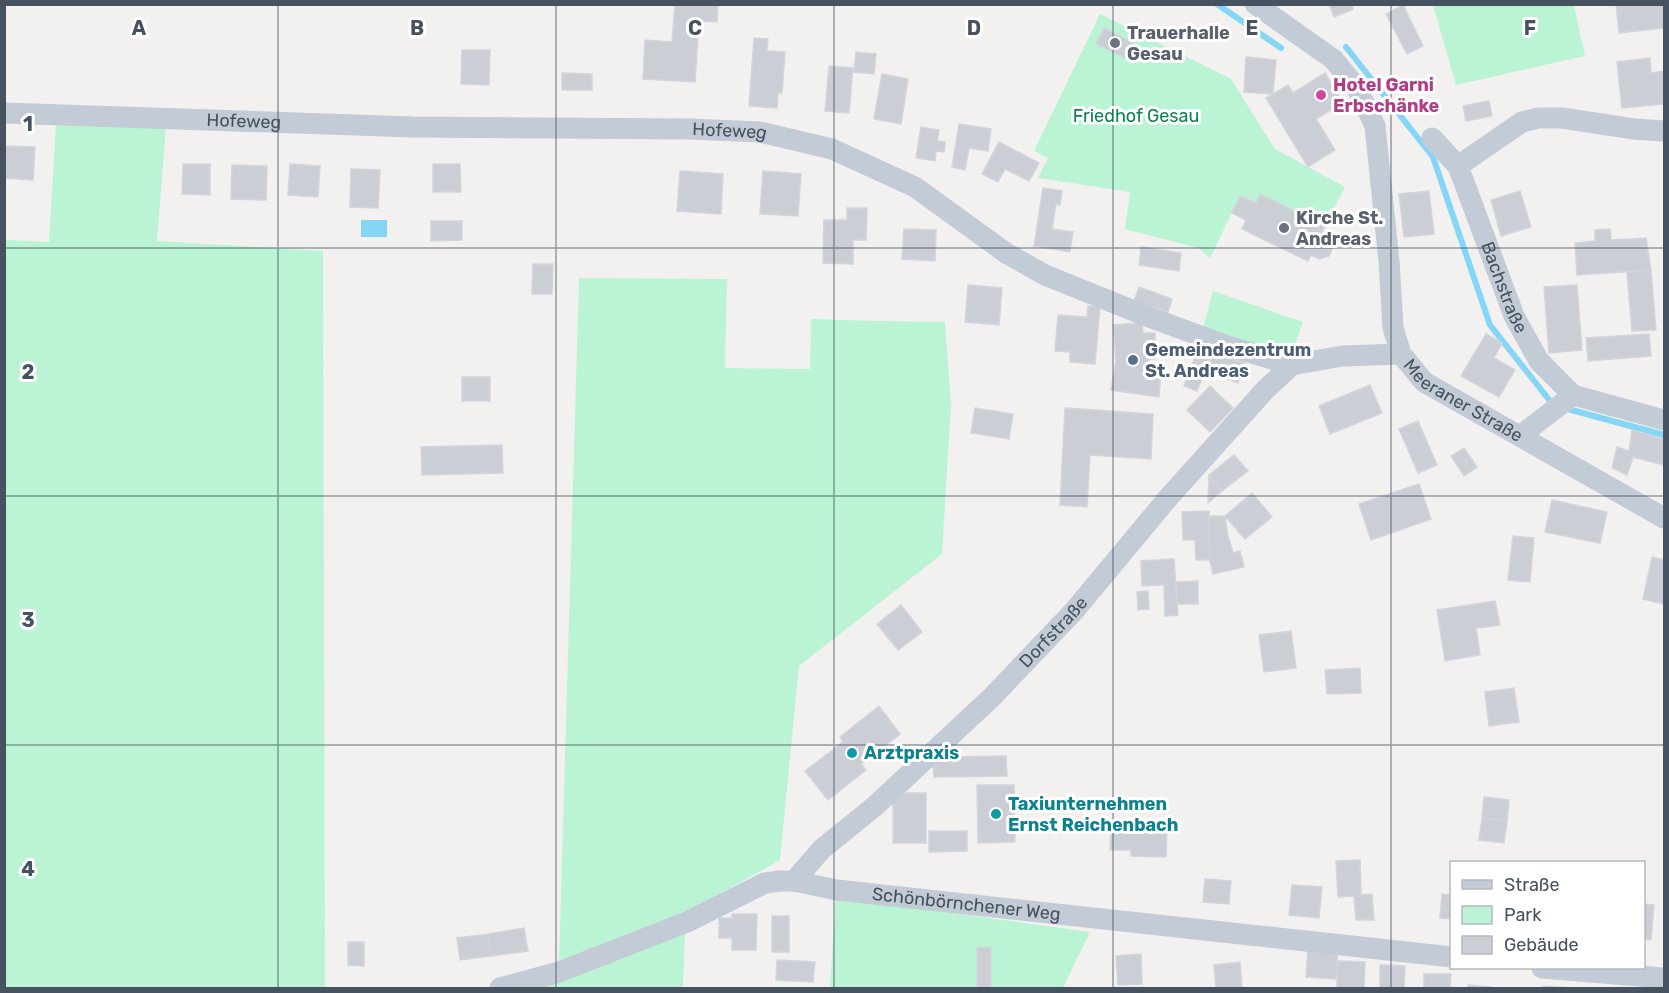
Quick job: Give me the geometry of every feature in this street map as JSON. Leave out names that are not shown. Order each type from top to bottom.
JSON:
[{"type":"street","name":"Meeraner Straße","points":[[1256,4],[1285,13],[1333,59],[1357,88],[1375,126],[1389,261],[1393,328],[1401,354],[1424,382],[1665,518]]},
{"type":"street","name":"Hofeweg","points":[[4,113],[413,127],[690,129],[760,132],[832,148],[915,187],[1006,253],[1045,275],[1228,346],[1292,365],[1342,356],[1401,354]]},
{"type":"street","points":[[1458,166],[1522,122],[1538,118],[1562,118],[1665,131]]},
{"type":"street","name":"Bachstraße","points":[[1432,138],[1458,166],[1514,316],[1562,403],[1665,420]]},
{"type":"street","name":"Dorfstraße","points":[[794,881],[822,849],[875,806],[991,698],[1074,611],[1168,498],[1266,388],[1292,365]]},
{"type":"street","points":[[1520,436],[1562,403]]},
{"type":"street","name":"Schönbörnchener Weg","points":[[500,988],[559,972],[687,922],[765,883],[780,881],[794,881],[837,890],[1450,957]]},
{"type":"street","points":[[1554,969],[1665,978]]},
{"type":"green space","points":[[1433,5],[1574,5],[1585,56],[1456,85]]},
{"type":"green space","name":"Friedhof Gesau","points":[[1100,14],[1231,79],[1275,149],[1345,187],[1325,226],[1260,195],[1256,203],[1240,196],[1210,258],[1198,248],[1125,229],[1130,192],[1038,178],[1048,158],[1034,151]]},
{"type":"green space","points":[[56,124],[166,127],[157,241],[323,251],[325,988],[5,988],[4,240],[49,242]]},
{"type":"green space","points":[[579,278],[727,279],[725,368],[810,369],[811,319],[945,322],[951,405],[942,554],[799,666],[780,860],[686,913],[559,963]]},
{"type":"green space","points":[[1213,291],[1303,322],[1290,358],[1203,327]]},
{"type":"green space","points":[[836,897],[1090,932],[1063,988],[830,988]]},
{"type":"green space","points":[[685,932],[683,988],[532,988]]},
{"type":"water","points":[[361,220],[387,220],[387,237],[361,237]]},
{"type":"building","points":[[675,4],[718,4],[717,22],[699,21],[695,82],[643,79],[645,40],[672,42]]},
{"type":"building","points":[[1329,4],[1351,4],[1353,9],[1334,17]]},
{"type":"building","points":[[1616,4],[1664,4],[1664,28],[1619,33]]},
{"type":"building","points":[[1403,5],[1423,46],[1407,54],[1386,14]]},
{"type":"building","name":"Trauerhalle Gesau","points":[[1104,28],[1133,43],[1125,58],[1096,44]]},
{"type":"building","points":[[754,38],[768,39],[767,51],[785,52],[782,93],[778,93],[777,108],[749,106]]},
{"type":"building","points":[[462,50],[490,50],[489,85],[461,84]]},
{"type":"building","points":[[856,52],[876,54],[874,74],[854,72]]},
{"type":"building","points":[[1246,57],[1276,60],[1273,94],[1244,92]]},
{"type":"building","points":[[1650,58],[1651,73],[1664,71],[1664,104],[1622,108],[1617,62]]},
{"type":"building","points":[[829,66],[853,68],[849,113],[825,111]]},
{"type":"building","points":[[562,73],[592,74],[592,90],[562,90]]},
{"type":"building","points":[[1325,73],[1343,103],[1316,119],[1335,150],[1308,167],[1266,98],[1288,85],[1293,93]]},
{"type":"building","points":[[882,74],[908,79],[901,124],[874,119]]},
{"type":"building","points":[[1489,101],[1492,116],[1466,121],[1463,106]]},
{"type":"building","points":[[959,124],[991,129],[988,151],[969,148],[965,170],[952,167]]},
{"type":"building","points":[[921,127],[939,130],[937,141],[945,142],[944,152],[936,151],[935,161],[916,158]]},
{"type":"building","points":[[999,142],[1039,163],[1029,181],[1005,169],[998,182],[982,174]]},
{"type":"building","points":[[5,146],[35,147],[33,180],[4,178]]},
{"type":"building","points":[[183,164],[210,164],[210,195],[182,194]]},
{"type":"building","points":[[290,164],[320,166],[318,197],[288,195]]},
{"type":"building","points":[[433,164],[460,164],[461,192],[433,192]]},
{"type":"building","points":[[232,165],[267,166],[266,200],[231,199]]},
{"type":"building","points":[[351,169],[380,170],[378,208],[350,207]]},
{"type":"building","points":[[680,171],[723,174],[721,214],[677,211]]},
{"type":"building","points":[[763,171],[801,174],[798,216],[760,214]]},
{"type":"building","points":[[1043,188],[1062,191],[1060,205],[1056,204],[1052,229],[1073,232],[1070,252],[1034,246]]},
{"type":"building","points":[[1429,191],[1434,234],[1404,237],[1399,194]]},
{"type":"building","points":[[1520,191],[1531,227],[1501,236],[1491,200]]},
{"type":"building","name":"Kirche St. Andreas","points":[[1260,194],[1325,226],[1322,233],[1331,237],[1333,247],[1329,256],[1320,259],[1311,255],[1308,261],[1242,229],[1246,220],[1232,213],[1240,196],[1256,203]]},
{"type":"building","points":[[847,208],[867,208],[866,240],[853,240],[853,264],[823,263],[824,220],[847,220]]},
{"type":"building","points":[[431,221],[462,221],[462,240],[431,241]]},
{"type":"building","points":[[904,229],[936,230],[935,261],[902,259]]},
{"type":"building","points":[[1610,229],[1611,240],[1646,238],[1651,270],[1577,275],[1575,243],[1595,241],[1595,230]]},
{"type":"building","points":[[1141,247],[1181,253],[1179,271],[1139,265]]},
{"type":"building","points":[[533,264],[553,264],[552,294],[532,294]]},
{"type":"building","points":[[1651,270],[1656,330],[1632,331],[1627,272]]},
{"type":"building","points":[[968,285],[1002,288],[999,325],[965,322]]},
{"type":"building","points":[[1577,285],[1582,350],[1549,353],[1544,287]]},
{"type":"building","points":[[1139,287],[1172,299],[1168,312],[1134,301]]},
{"type":"building","points":[[1088,306],[1100,307],[1095,364],[1070,362],[1070,352],[1055,351],[1058,315],[1087,317]]},
{"type":"building","name":"Gemeindezentrum St. Andreas","points":[[1142,323],[1143,333],[1155,333],[1155,359],[1149,359],[1151,370],[1161,371],[1159,397],[1111,390],[1116,360],[1113,325]]},
{"type":"building","points":[[1486,334],[1502,343],[1494,358],[1515,370],[1499,397],[1461,376]]},
{"type":"building","points":[[1649,334],[1651,356],[1588,361],[1586,338]]},
{"type":"building","points":[[1199,346],[1213,351],[1197,391],[1184,386]]},
{"type":"building","points":[[1213,351],[1245,363],[1238,383],[1205,370]]},
{"type":"building","points":[[462,377],[490,377],[490,401],[462,401]]},
{"type":"building","points":[[1370,385],[1382,413],[1330,434],[1319,406]]},
{"type":"building","points":[[1210,386],[1233,408],[1210,432],[1187,410]]},
{"type":"building","points":[[975,408],[1013,414],[1009,439],[971,433]]},
{"type":"building","points":[[1065,408],[1153,414],[1151,459],[1090,455],[1087,507],[1060,505]]},
{"type":"building","points":[[1418,421],[1437,465],[1418,473],[1399,429]]},
{"type":"building","points":[[1632,430],[1664,439],[1664,465],[1633,457],[1627,475],[1612,468],[1617,447],[1629,451]]},
{"type":"building","points":[[502,445],[503,473],[422,475],[421,447]]},
{"type":"building","points":[[1464,448],[1477,467],[1464,476],[1451,456]]},
{"type":"building","points":[[1234,455],[1248,471],[1222,491],[1209,475]]},
{"type":"building","points":[[1209,475],[1222,491],[1208,503]]},
{"type":"building","points":[[1419,484],[1431,519],[1371,540],[1359,504]]},
{"type":"building","points":[[1252,493],[1272,517],[1245,539],[1225,516]]},
{"type":"building","points":[[1552,500],[1607,512],[1600,543],[1545,532]]},
{"type":"building","points":[[1209,511],[1210,560],[1196,560],[1195,540],[1183,540],[1182,512]]},
{"type":"building","points":[[1209,516],[1225,516],[1233,553],[1240,551],[1244,567],[1213,574],[1210,560]]},
{"type":"building","points":[[1513,536],[1534,538],[1530,582],[1508,580]]},
{"type":"building","points":[[1652,557],[1664,560],[1664,604],[1643,599]]},
{"type":"building","points":[[1174,559],[1178,615],[1165,616],[1164,585],[1142,586],[1141,561]]},
{"type":"building","points":[[1198,581],[1198,604],[1177,604],[1176,582]]},
{"type":"building","points":[[1148,591],[1149,609],[1138,610],[1137,592]]},
{"type":"building","points":[[1495,601],[1500,625],[1476,628],[1480,655],[1445,661],[1437,610]]},
{"type":"building","points":[[901,605],[922,632],[898,650],[877,624]]},
{"type":"building","points":[[1291,631],[1296,668],[1264,672],[1259,635]]},
{"type":"building","points":[[1360,668],[1361,693],[1327,694],[1325,670]]},
{"type":"building","points":[[1514,688],[1519,722],[1489,726],[1485,692]]},
{"type":"building","name":"Arztpraxis","points":[[879,706],[900,734],[861,764],[866,770],[828,800],[805,771],[843,742],[840,737]]},
{"type":"building","points":[[1006,756],[1007,776],[934,777],[933,757]]},
{"type":"building","name":"Taxiunternehmen Ernst Reichenbach","points":[[977,785],[1014,785],[1015,842],[978,843]]},
{"type":"building","points":[[893,793],[926,793],[926,843],[893,843]]},
{"type":"building","points":[[1484,797],[1509,800],[1507,821],[1482,818]]},
{"type":"building","points":[[1482,818],[1507,821],[1504,843],[1479,840]]},
{"type":"building","points":[[1111,825],[1167,827],[1166,857],[1131,856],[1131,850],[1110,850]]},
{"type":"building","points":[[929,831],[967,831],[967,851],[929,852]]},
{"type":"building","points":[[1360,860],[1361,895],[1372,894],[1374,920],[1356,920],[1354,896],[1338,897],[1336,861]]},
{"type":"building","points":[[1205,879],[1231,881],[1229,904],[1203,902]]},
{"type":"building","points":[[1292,885],[1322,887],[1319,918],[1289,915]]},
{"type":"building","points":[[1442,894],[1450,895],[1450,919],[1440,918]]},
{"type":"building","points":[[1645,904],[1654,905],[1651,940],[1645,939]]},
{"type":"building","points":[[732,914],[757,914],[756,950],[732,950],[732,938],[719,938],[719,918],[732,918]]},
{"type":"building","points":[[772,916],[789,916],[789,952],[772,952]]},
{"type":"building","points":[[524,928],[528,951],[491,956],[488,934]]},
{"type":"building","points":[[488,934],[491,956],[460,960],[457,938]]},
{"type":"building","points":[[348,942],[364,942],[364,966],[348,965]]},
{"type":"building","points":[[991,947],[991,988],[977,988],[977,948]]},
{"type":"building","points":[[1308,949],[1338,951],[1336,979],[1306,977]]},
{"type":"building","points":[[1141,954],[1142,984],[1118,985],[1116,956]]},
{"type":"building","points":[[777,960],[815,962],[813,982],[776,980]]},
{"type":"building","points":[[1337,961],[1365,962],[1364,988],[1337,988]]},
{"type":"building","points":[[1240,962],[1242,988],[1216,988],[1214,965]]},
{"type":"building","points":[[1380,965],[1405,966],[1404,988],[1380,988]]},
{"type":"building","points":[[1424,974],[1451,974],[1450,988],[1424,988]]},
{"type":"building","points":[[1468,985],[1491,987],[1491,988],[1468,988]]},
{"type":"building","points":[[1543,986],[1571,988],[1543,988]]},
{"type":"waterway","points":[[1217,4],[1281,48]]},
{"type":"waterway","points":[[1346,47],[1433,157],[1490,325],[1554,406]]},
{"type":"waterway","points":[[1564,408],[1664,435]]},
{"type":"place","name":"Trauerhalle Gesau","points":[[1115,43]]},
{"type":"place","name":"Hotel Garni Erbschänke","points":[[1321,95]]},
{"type":"place","name":"Kirche St. Andreas","points":[[1284,228]]},
{"type":"place","name":"Gemeindezentrum St. Andreas","points":[[1133,360]]},
{"type":"place","name":"Arztpraxis","points":[[852,753]]},
{"type":"place","name":"Taxiunternehmen Ernst Reichenbach","points":[[996,814]]}]
